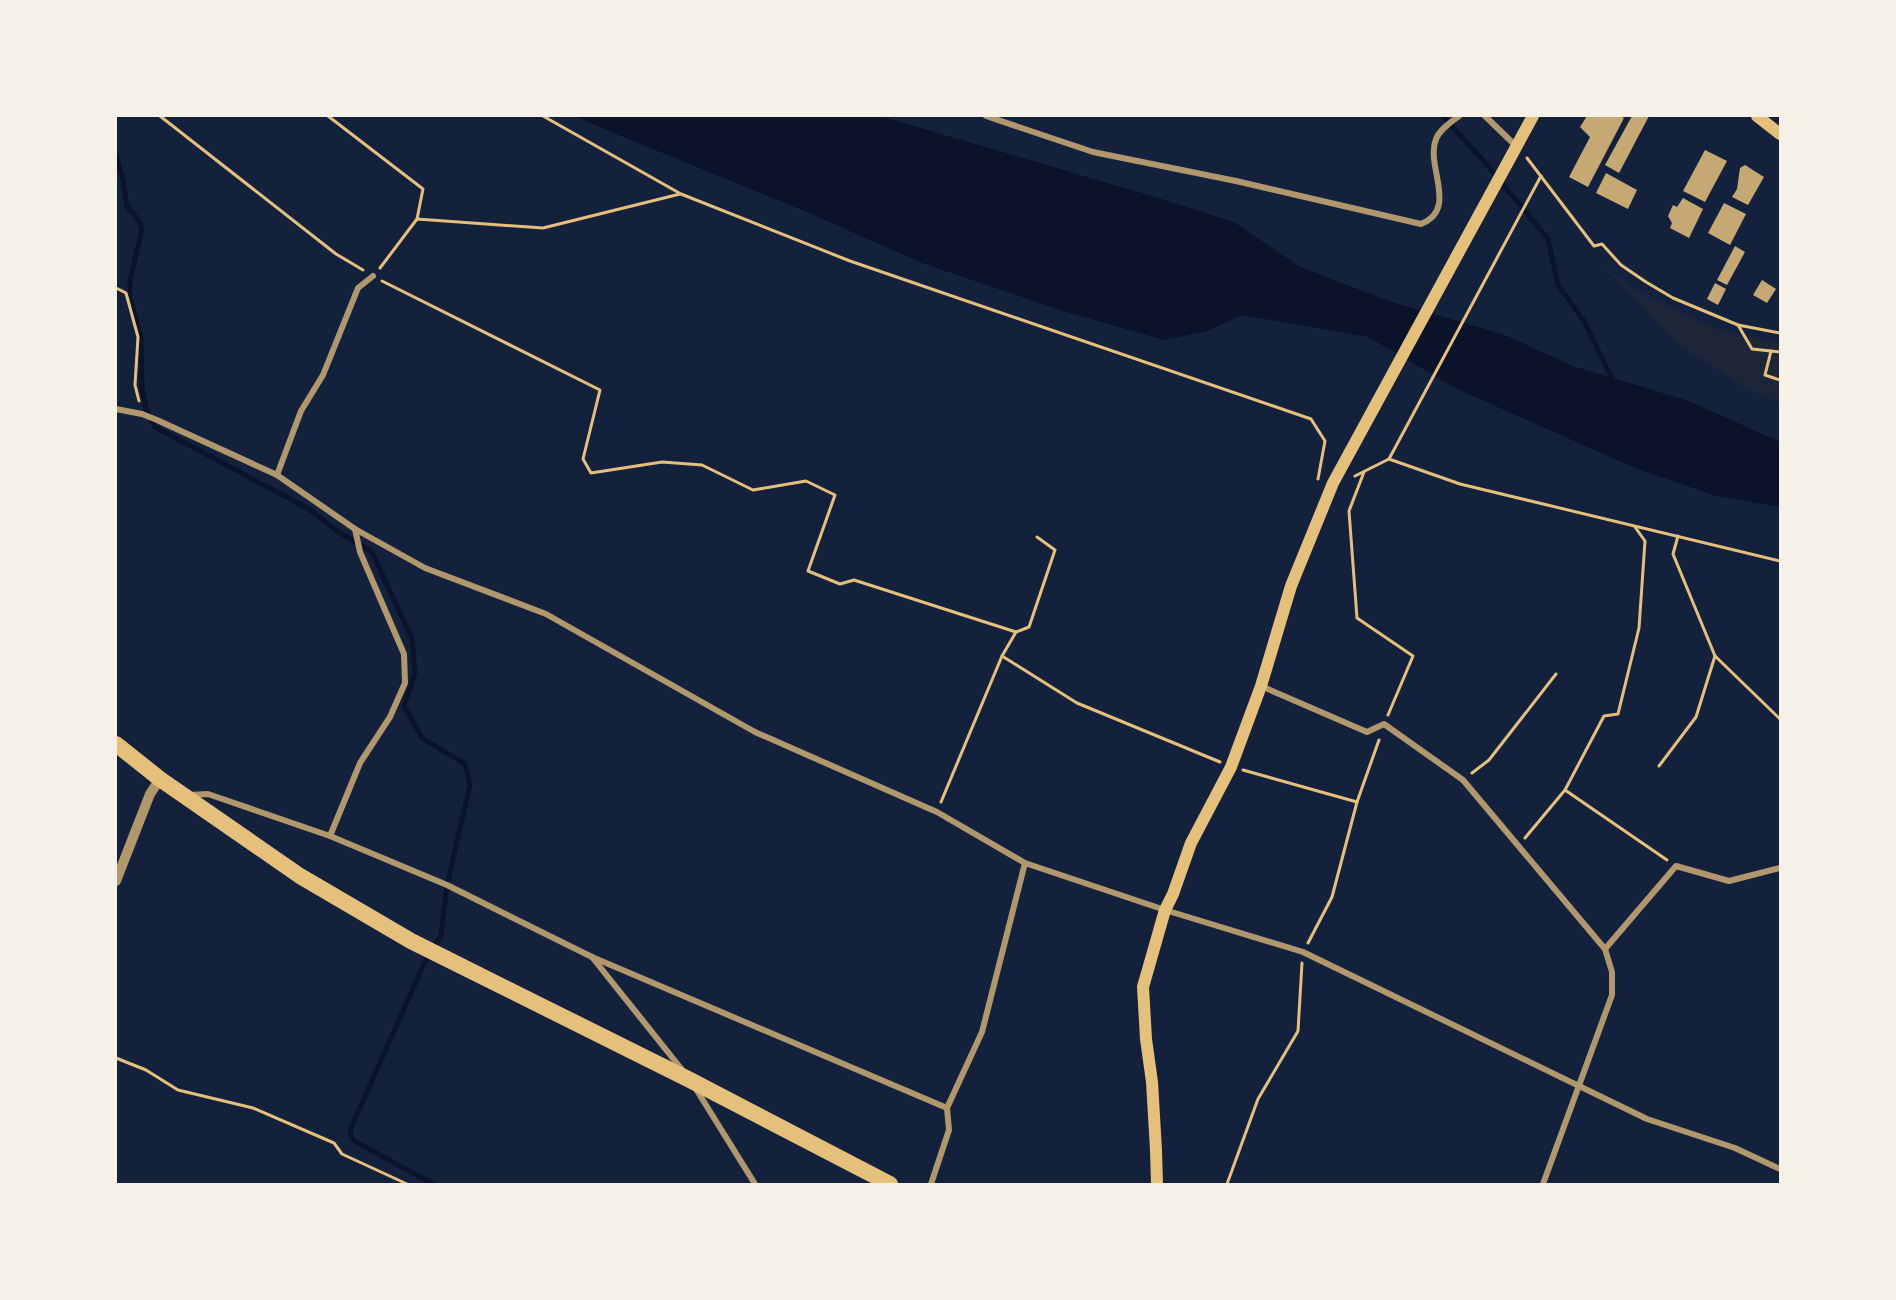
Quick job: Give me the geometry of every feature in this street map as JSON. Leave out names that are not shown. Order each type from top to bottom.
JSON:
[{"type":"highway","points":[[116,744],[160,779],[300,876],[411,941],[690,1080],[890,1185]]},
{"type":"main road","points":[[1157,1185],[1152,1082],[1146,1039],[1143,987],[1165,910],[1191,843],[1231,767],[1261,686],[1291,586],[1333,483],[1533,116]]},
{"type":"main road","points":[[1757,116],[1780,134]]},
{"type":"street","points":[[986,116],[1093,152],[1236,181],[1421,224],[1434,217],[1438,209],[1440,195],[1435,168],[1435,141],[1440,132],[1459,116]]},
{"type":"street","points":[[1485,116],[1516,146]]},
{"type":"street","points":[[277,475],[301,411],[323,375],[358,288],[373,276]]},
{"type":"street","points":[[116,410],[158,420],[277,475],[355,529],[425,568],[546,614],[755,732],[936,812],[1026,863],[1165,910],[1303,952],[1647,1119],[1735,1148],[1780,1169]]},
{"type":"street","points":[[330,836],[360,763],[390,717],[405,683],[404,654],[360,552],[355,529]]},
{"type":"street","points":[[1261,686],[1367,732],[1384,724],[1463,780],[1605,949],[1612,972],[1612,995],[1543,1185]]},
{"type":"street","points":[[116,881],[150,794],[160,779]]},
{"type":"street","points":[[184,796],[208,794],[330,836],[447,885],[592,957],[947,1108]]},
{"type":"street","points":[[931,1185],[949,1130],[947,1108],[982,1032],[1026,863]]},
{"type":"street","points":[[1605,949],[1676,867],[1729,881],[1780,868]]},
{"type":"street","points":[[592,957],[690,1080],[755,1185]]},
{"type":"path","points":[[160,116],[336,254],[373,276],[600,390],[583,459],[591,473],[662,462],[702,465],[753,490],[806,481],[835,495],[808,572],[840,584],[854,580],[1016,632]]},
{"type":"path","points":[[328,116],[423,189],[417,219],[373,276]]},
{"type":"path","points":[[543,116],[681,194],[850,261],[1311,419],[1325,441],[1318,480],[1322,486],[1364,472],[1389,459],[1541,176]]},
{"type":"path","points":[[1516,146],[1594,246],[1602,243],[1621,265],[1673,298],[1738,325],[1780,333]]},
{"type":"path","points":[[417,219],[543,228],[681,194]]},
{"type":"path","points":[[116,288],[126,293],[138,337],[135,385],[143,415]]},
{"type":"path","points":[[1738,325],[1752,349],[1780,352]]},
{"type":"path","points":[[1771,351],[1766,375],[1780,380]]},
{"type":"path","points":[[1389,459],[1460,484],[1780,561]]},
{"type":"path","points":[[1227,1185],[1258,1099],[1298,1031],[1303,952],[1332,897],[1357,802],[1384,724],[1413,656],[1357,618],[1349,511],[1364,472]]},
{"type":"path","points":[[1519,846],[1564,790],[1604,716],[1618,714],[1639,628],[1645,541],[1634,526]]},
{"type":"path","points":[[1678,536],[1672,554],[1715,656],[1780,719]]},
{"type":"path","points":[[936,812],[1002,656],[1016,632],[1029,627],[1055,550],[1036,537]]},
{"type":"path","points":[[1002,656],[1077,703],[1231,767],[1357,802]]},
{"type":"path","points":[[1659,766],[1696,717],[1715,656]]},
{"type":"path","points":[[1463,780],[1489,760],[1556,674]]},
{"type":"path","points":[[1564,790],[1676,867]]},
{"type":"path","points":[[116,1058],[146,1071],[178,1090],[253,1108],[334,1143],[342,1154],[407,1185]]},
{"type":"shaded area","points":[[576,116],[880,116],[1234,222],[1300,267],[1389,301],[1505,335],[1573,366],[1689,401],[1780,442],[1780,507],[1716,496],[1635,468],[1457,389],[1368,337],[1242,315],[1207,331],[1164,340],[1063,311],[922,263],[802,210]]},
{"type":"shaded area","points":[[1602,265],[1641,293],[1687,316],[1722,331],[1780,343],[1780,403],[1748,389],[1679,345]]},
{"type":"building","points":[[1587,116],[1624,118],[1588,187],[1569,177],[1590,137],[1580,127]]},
{"type":"building","points":[[1632,116],[1649,116],[1619,173],[1605,165]]},
{"type":"building","points":[[1705,150],[1727,161],[1705,202],[1683,191]]},
{"type":"building","points":[[1745,165],[1764,177],[1748,205],[1732,197],[1737,189],[1740,168]]},
{"type":"building","points":[[1606,173],[1637,190],[1628,209],[1596,193]]},
{"type":"building","points":[[1683,198],[1703,209],[1689,238],[1670,228],[1672,223],[1668,216],[1673,205],[1677,207]]},
{"type":"building","points":[[1724,203],[1746,214],[1730,245],[1708,233]]},
{"type":"building","points":[[1735,246],[1745,252],[1727,285],[1717,280]]},
{"type":"building","points":[[1762,280],[1776,289],[1767,303],[1753,295]]},
{"type":"building","points":[[1715,283],[1726,289],[1718,305],[1707,299]]},
{"type":"waterway","points":[[1443,116],[1548,239],[1558,285],[1584,321],[1614,383]]},
{"type":"waterway","points":[[116,155],[127,206],[140,222],[142,230],[130,280],[130,297],[141,338],[142,387],[146,409],[155,427],[309,509],[337,531],[372,552],[412,639],[415,674],[404,706],[423,739],[465,764],[470,785],[447,885],[441,935],[423,966],[350,1130],[353,1140],[433,1184]]}]
